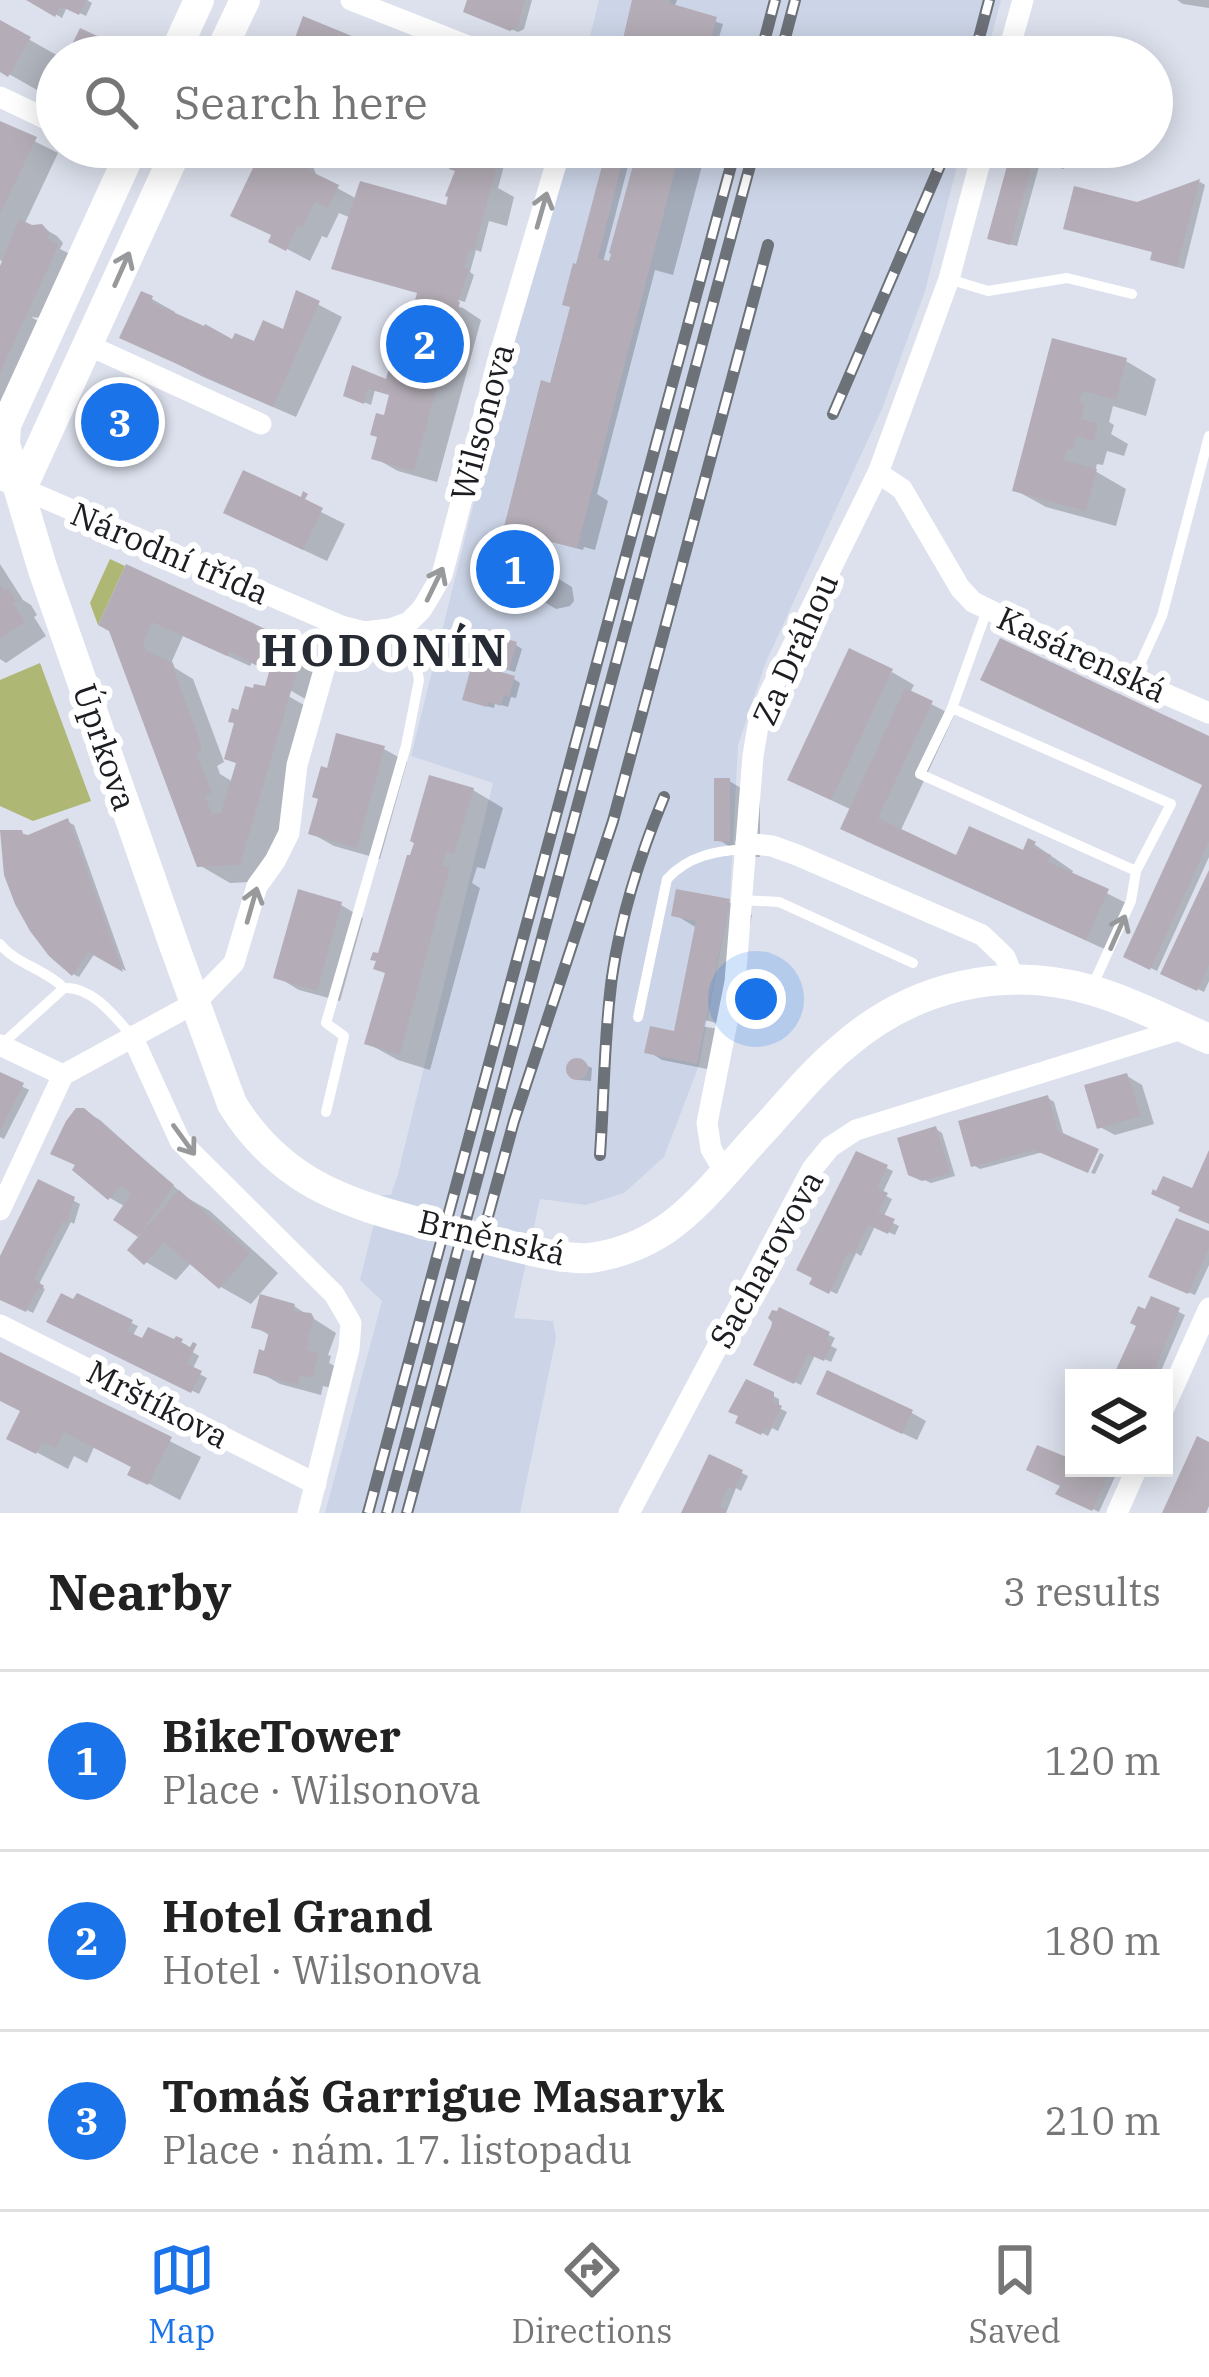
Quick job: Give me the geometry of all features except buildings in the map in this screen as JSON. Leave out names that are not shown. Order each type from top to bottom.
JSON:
[{"type":"main road","points":[[183,36],[199,0]]},
{"type":"main road","points":[[228,36],[245,0]]},
{"type":"main road","name":"Úprkova","points":[[117,168],[6,425],[5,444],[10,484],[195,1003]]},
{"type":"main road","points":[[10,484],[88,344],[168,168]]},
{"type":"main road","name":"Brněnská","points":[[195,1003],[232,1104],[269,1151],[303,1178],[379,1211],[526,1250],[587,1258],[639,1245],[669,1228],[826,1062],[865,1029],[936,991],[969,982],[1061,982],[1133,1004],[1197,1034]]},
{"type":"street","points":[[351,0],[443,36]]},
{"type":"street","points":[[1013,36],[1023,0]]},
{"type":"street","points":[[0,97],[36,114]]},
{"type":"street","name":"Wilsonova","points":[[403,624],[422,609],[442,575],[555,168]]},
{"type":"street","name":"Za Dráhou","points":[[724,1171],[711,1149],[706,1123],[736,982],[753,756],[764,710],[878,472],[949,279],[978,168]]},
{"type":"street","points":[[88,344],[261,424]]},
{"type":"street","name":"Kasárenská","points":[[878,472],[902,489],[973,602],[1209,712]]},
{"type":"street","name":"Národní třída","points":[[10,484],[340,626]]},
{"type":"street","points":[[0,1210],[63,1075],[195,1003],[234,963],[257,886],[289,833],[297,764],[340,626],[364,632],[403,624]]},
{"type":"street","points":[[746,846],[772,846],[797,855],[982,934],[1005,957],[1014,979]]},
{"type":"street","name":"Sacharovova","points":[[629,1513],[812,1169],[842,1137],[1197,1034]]},
{"type":"street","points":[[132,1036],[181,1141],[334,1294],[351,1323],[352,1335],[308,1513]]},
{"type":"street","points":[[0,1045],[63,1075]]},
{"type":"street","points":[[1173,1388],[1209,1308]]},
{"type":"street","name":"Mrštíkova","points":[[0,1325],[316,1484]]},
{"type":"street","points":[[1117,1513],[1133,1477]]},
{"type":"lane","points":[[949,279],[988,291],[1067,278],[1132,294]]},
{"type":"lane","points":[[1133,680],[1162,616],[1209,436]]},
{"type":"lane","points":[[986,610],[952,708],[920,775],[1136,871]]},
{"type":"lane","points":[[326,1112],[344,1036],[326,1023],[406,746],[419,680],[412,641],[403,624]]},
{"type":"lane","points":[[952,708],[1171,804],[1136,871],[1131,901],[1091,990]]},
{"type":"lane","points":[[638,1017],[667,879],[680,865],[715,851],[746,846]]},
{"type":"lane","points":[[742,900],[779,902],[913,963]]},
{"type":"lane","points":[[0,944],[64,988]]},
{"type":"lane","points":[[0,1045],[64,988],[76,987],[104,1005],[132,1036]]},
{"type":"shaded area","points":[[599,0],[1001,0],[992,36],[590,36]]},
{"type":"shaded area","points":[[557,168],[957,168],[925,291],[882,409],[766,662],[738,745],[730,899],[699,1065],[664,1157],[624,1193],[586,1205],[540,1199],[514,1318],[553,1321],[556,1338],[520,1513],[325,1513],[382,1301],[360,1280],[381,1195],[391,1195],[398,1174],[493,783],[411,756]]},
{"type":"green space","points":[[110,559],[125,566],[98,625],[90,603]]},
{"type":"green space","points":[[40,663],[91,801],[33,821],[0,806],[0,680]]},
{"type":"railway","points":[[766,36],[775,0]]},
{"type":"railway","points":[[786,36],[795,0]]},
{"type":"railway","points":[[980,36],[989,0]]},
{"type":"railway","points":[[368,1513],[730,168]]},
{"type":"railway","points":[[387,1513],[749,168]]},
{"type":"railway","points":[[833,414],[939,168]]},
{"type":"railway","points":[[407,1513],[514,1121],[613,821],[768,245]]},
{"type":"railway","points":[[600,1155],[616,954],[632,886],[664,797]]},
{"type":"place","name":"Hotel Grand","points":[[425,344]]},
{"type":"place","name":"Tomáš Garrigue Masaryk","points":[[120,422]]},
{"type":"place","name":"BikeTower","points":[[515,569]]},
{"type":"district","name":"HODONÍN","points":[[385,650]]}]
